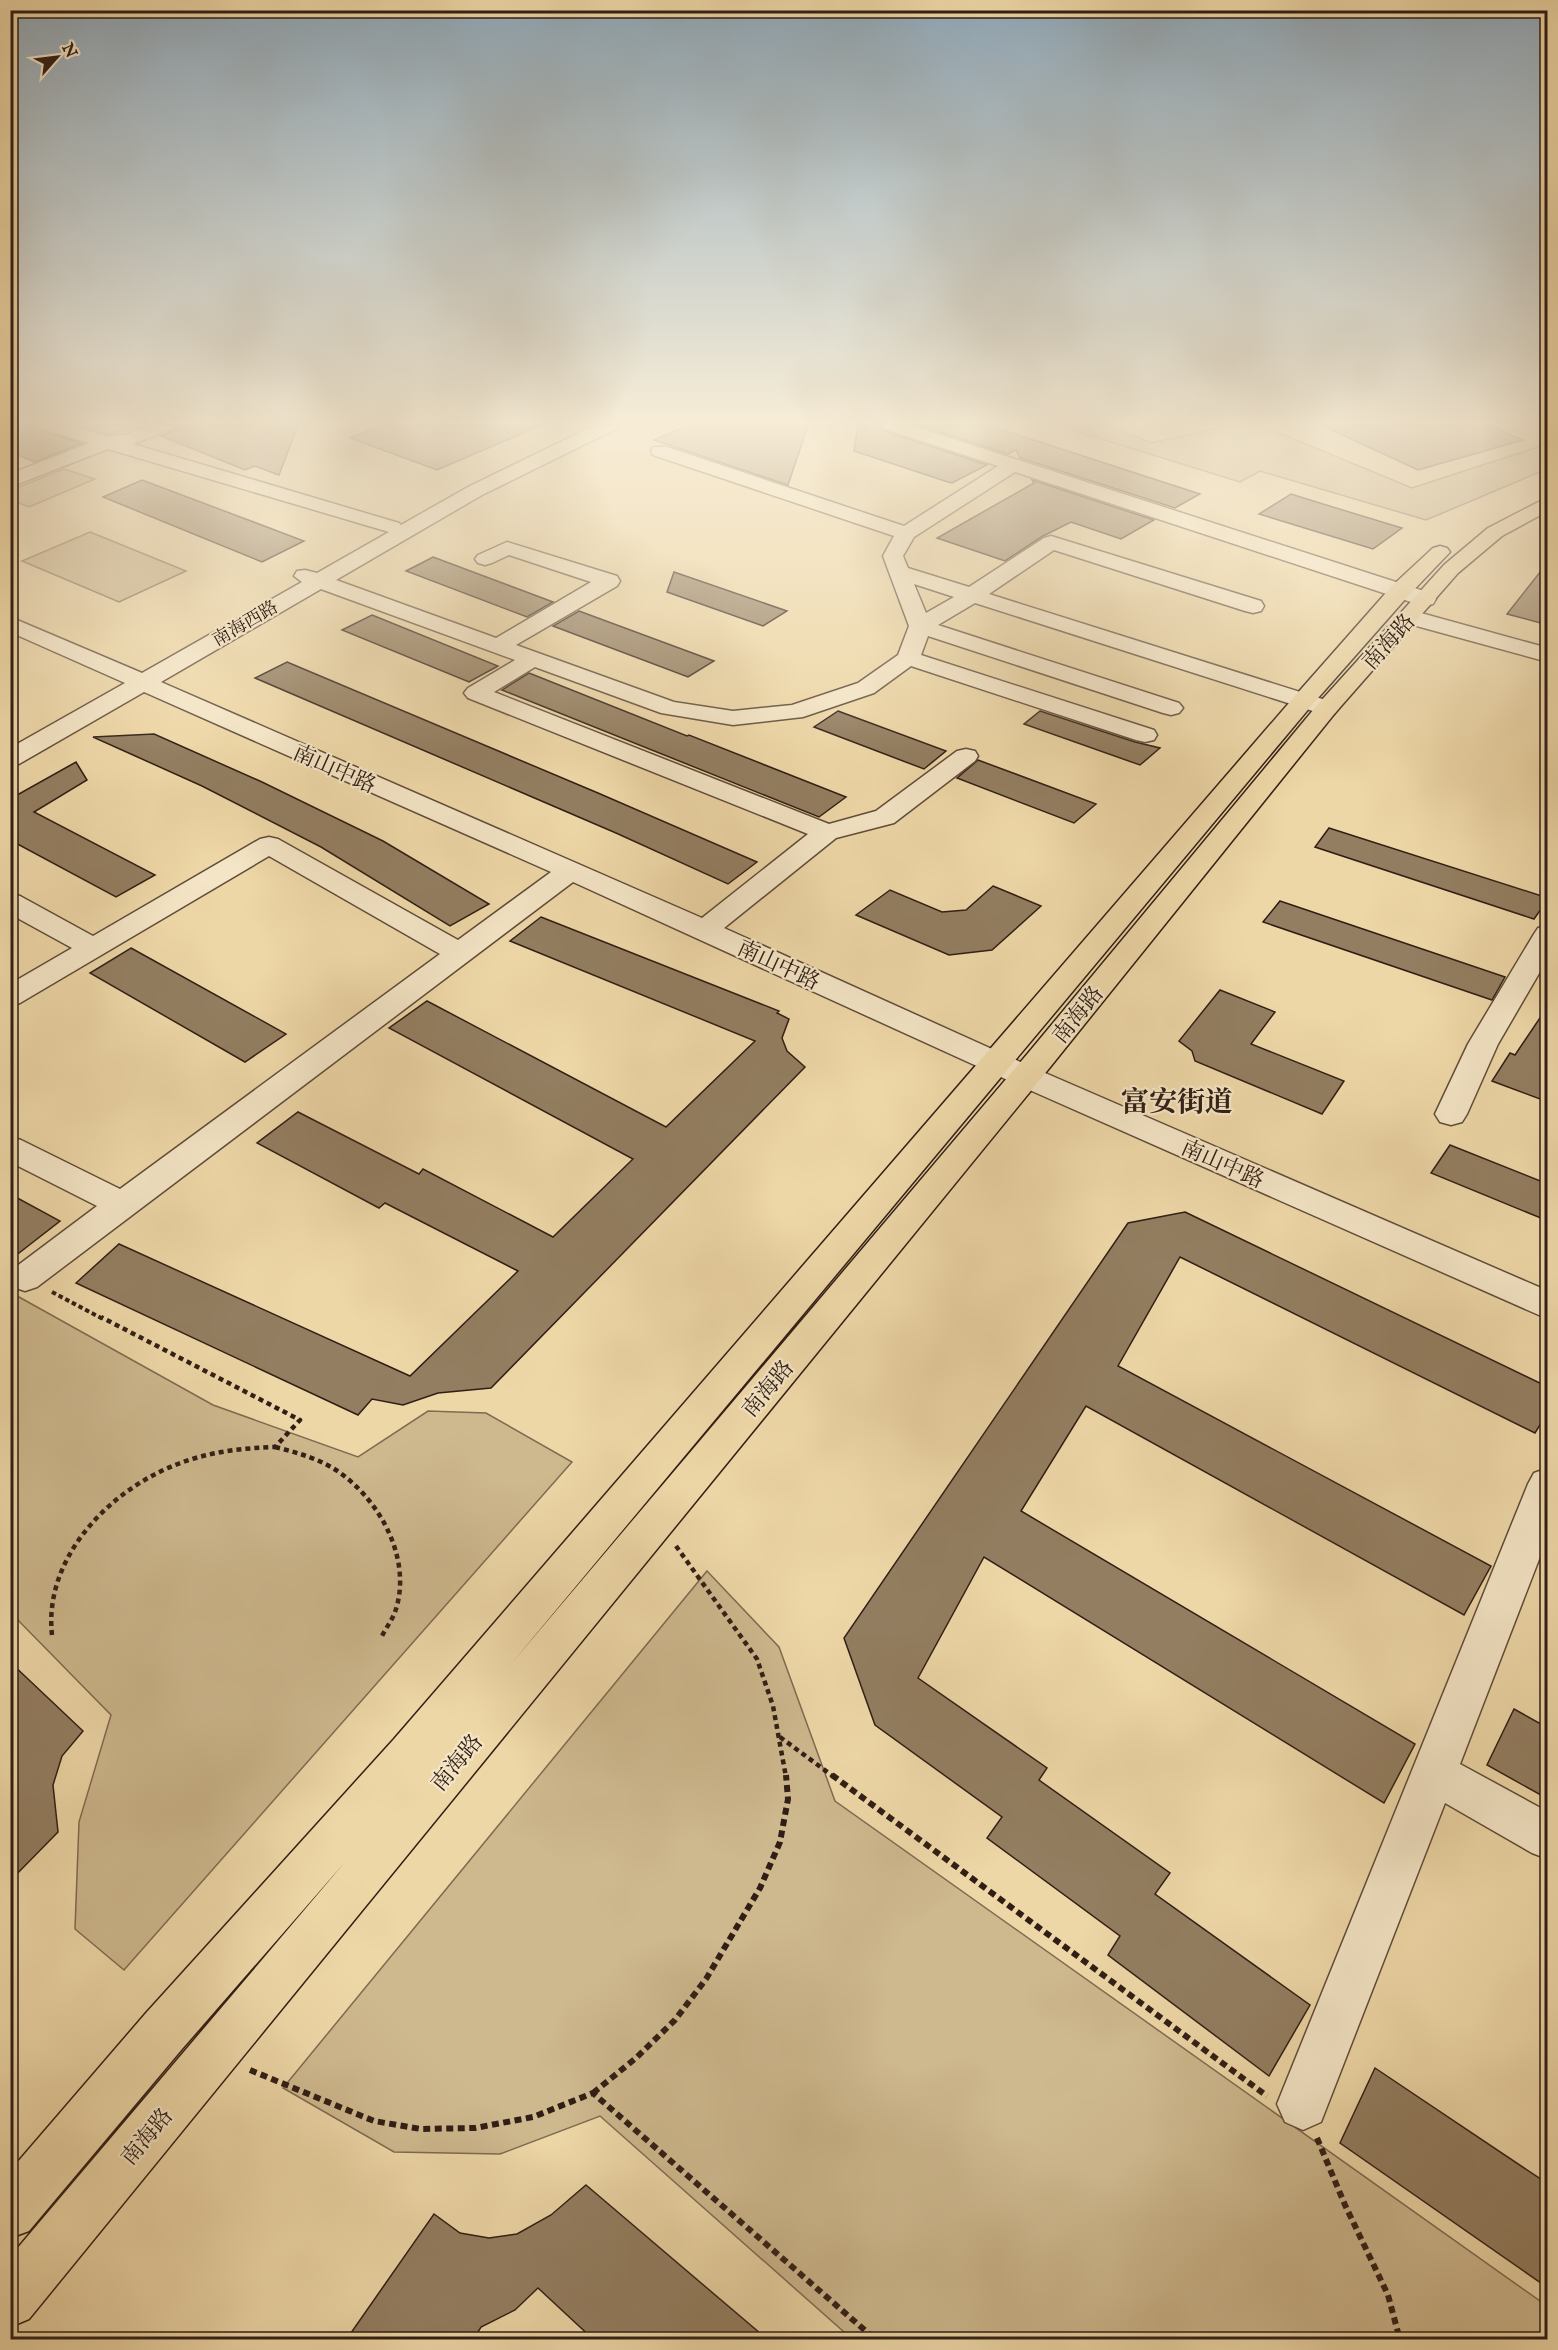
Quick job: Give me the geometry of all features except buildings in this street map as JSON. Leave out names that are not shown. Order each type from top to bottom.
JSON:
[{"type":"main road","name":"南海路","points":[[1412,602],[1459,535]]},
{"type":"main road","name":"南海路","points":[[10,2212],[164,2031],[1018,1061],[1315,705],[1412,602],[1492,535]]},
{"type":"main road","name":"南海路","points":[[10,2300],[657,1521],[1018,1061]]},
{"type":"street","name":"南海西路","points":[[312,578],[380,535]]},
{"type":"street","name":"南海西路","points":[[10,743],[142,675],[393,535]]},
{"type":"street","points":[[905,535],[893,556],[920,626],[1171,708]]},
{"type":"street","points":[[1218,535],[1412,602],[1548,655]]},
{"type":"street","points":[[312,578],[669,708],[733,718],[795,712],[866,688],[908,658],[920,626],[971,596],[1051,542],[1253,606]]},
{"type":"street","points":[[484,559],[507,548],[609,581],[498,646]]},
{"type":"street","points":[[898,572],[1315,705]]},
{"type":"street","name":"南山中路","points":[[10,609],[142,675],[570,872],[712,924]]},
{"type":"street","name":"南山中路","points":[[10,624],[142,675],[712,924],[1018,1061],[1548,1306]]},
{"type":"street","points":[[908,658],[1145,735]]},
{"type":"street","points":[[533,659],[477,693],[827,832]]},
{"type":"street","name":"南海西路","points":[[10,759],[142,675]]},
{"type":"street","points":[[712,924],[827,832],[885,817],[966,756]]},
{"type":"street","points":[[10,997],[269,845],[460,953]]},
{"type":"street","points":[[25,1278],[570,872]]},
{"type":"street","points":[[10,902],[93,948]]},
{"type":"street","points":[[1450,1114],[1461,1086],[1495,1020],[1548,934]]},
{"type":"street","name":"南山中路","points":[[1018,1061],[1548,1282]]},
{"type":"street","points":[[10,1148],[123,1205]]},
{"type":"street","points":[[1290,2104],[1434,1773],[1548,1484]]},
{"type":"street","points":[[1434,1773],[1548,1837]]},
{"type":"path","points":[[25,1278],[300,1420],[275,1447]]},
{"type":"path","points":[[52,1635],[49,1615],[54,1583],[87,1528],[137,1482],[164,1469],[220,1451],[275,1447],[311,1457],[338,1473],[363,1491],[380,1513],[391,1536],[400,1573],[396,1609],[382,1636]]},
{"type":"path","points":[[214,2055],[374,2121],[421,2128],[475,2128],[521,2119],[594,2093],[636,2058],[675,2020],[706,1979],[760,1888],[780,1842],[788,1799],[780,1737],[773,1706],[757,1659],[657,1521]]},
{"type":"path","points":[[780,1737],[1290,2104],[1345,2205],[1388,2295],[1400,2340]]},
{"type":"path","points":[[594,2093],[876,2340]]},
{"type":"shaded area","points":[[84,535],[97,535],[186,571],[119,602],[22,561]]},
{"type":"shaded area","points":[[10,1292],[213,1405],[358,1457],[428,1411],[486,1413],[572,1462],[124,1970],[75,1929],[79,1822],[111,1715],[11,1613]]},
{"type":"shaded area","points":[[707,1571],[779,1647],[835,1801],[1547,2306],[1547,2339],[852,2339],[600,2116],[500,2154],[394,2152],[283,2088]]},
{"type":"district","name":"富安街道","points":[[1177,1101]]}]
